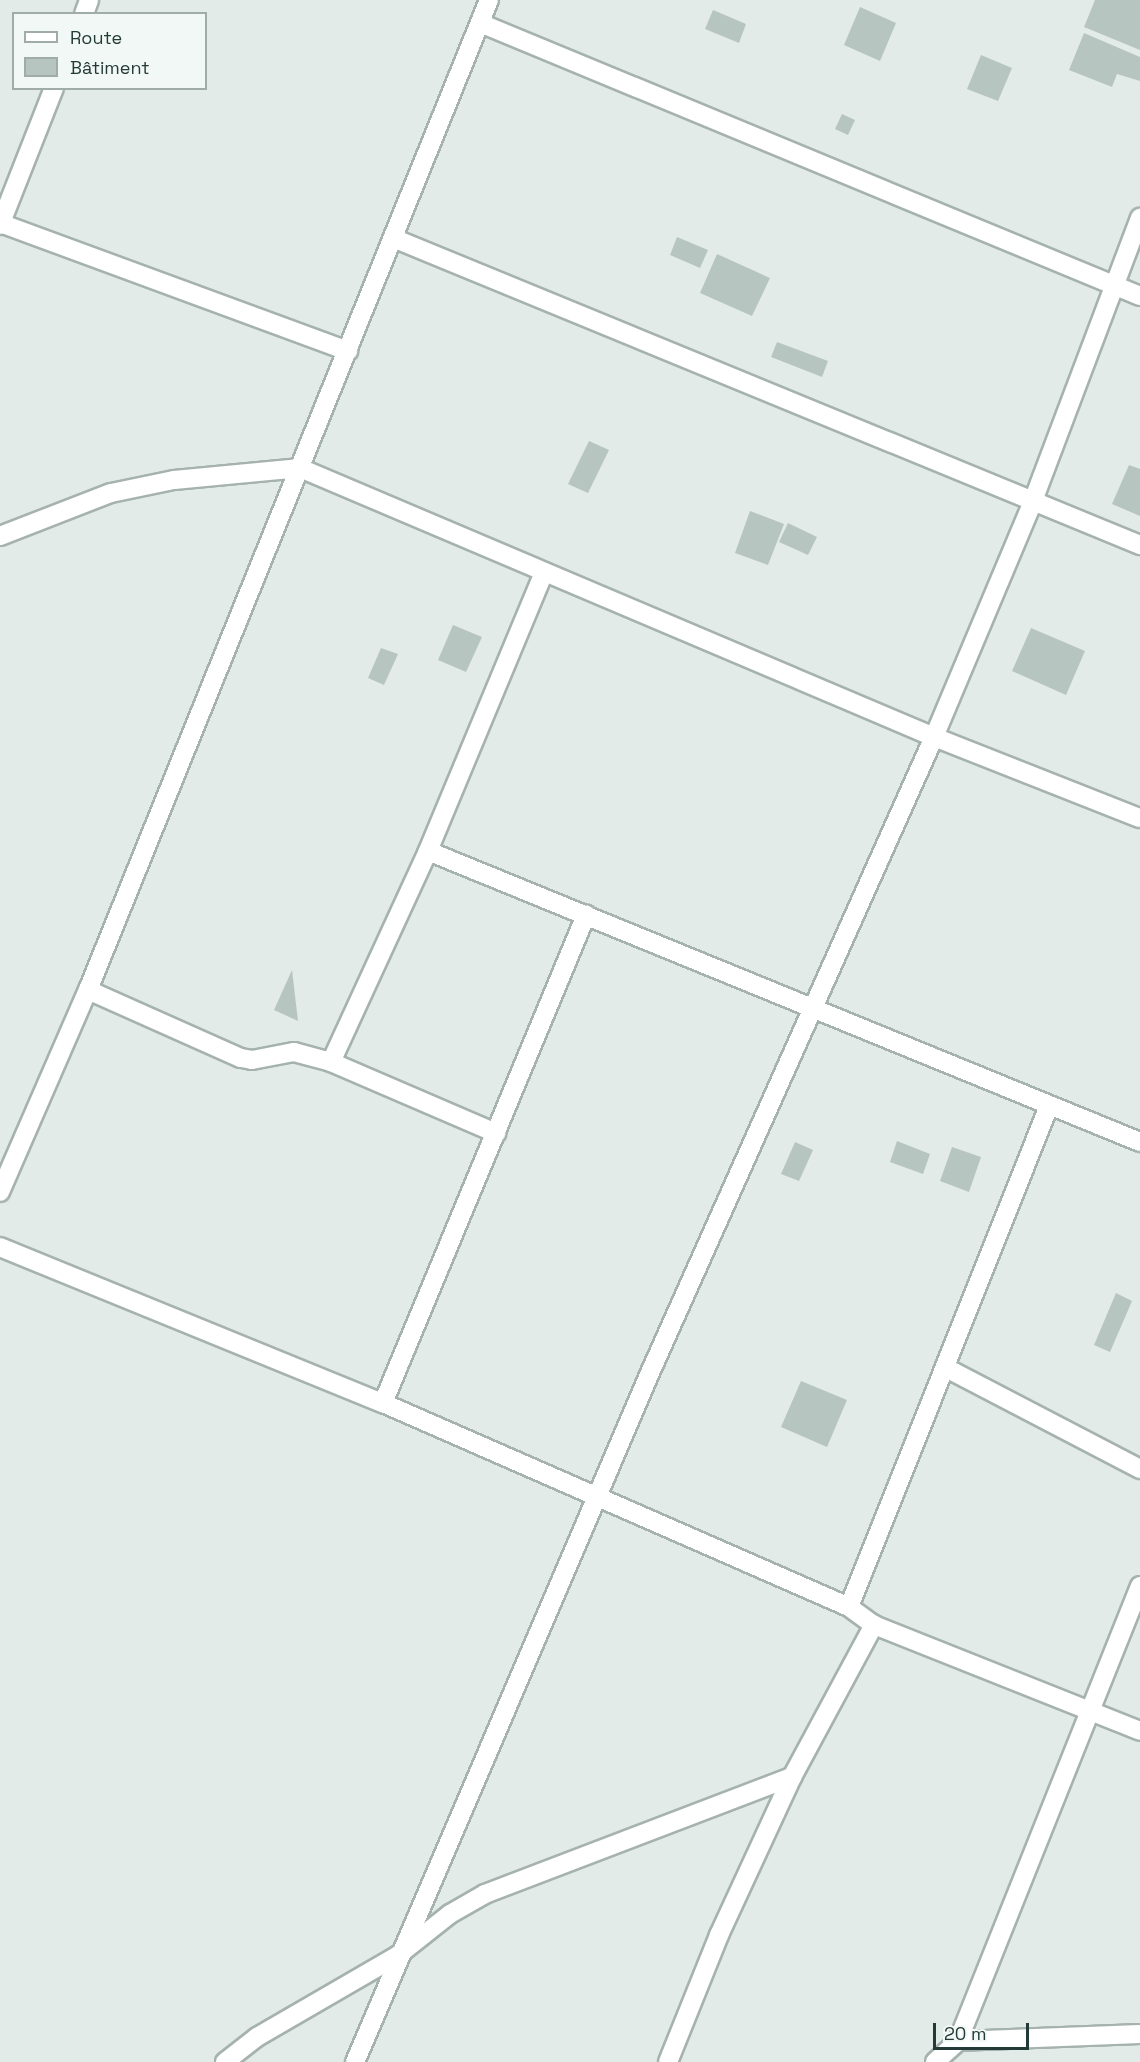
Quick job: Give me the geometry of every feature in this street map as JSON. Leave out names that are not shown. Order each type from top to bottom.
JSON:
[{"type":"street","points":[[0,1192],[88,990],[489,0]]},
{"type":"street","points":[[480,23],[1140,296]]},
{"type":"street","points":[[53,90],[0,224],[348,351]]},
{"type":"street","points":[[355,2062],[397,1956],[600,1497],[649,1375],[933,737],[1033,501],[1140,218]]},
{"type":"street","points":[[393,238],[1140,545]]},
{"type":"street","points":[[0,536],[111,493],[174,480],[300,468],[933,737],[1140,818]]},
{"type":"street","points":[[331,1062],[428,851],[544,572]]},
{"type":"street","points":[[428,851],[1140,1142]]},
{"type":"street","points":[[383,1403],[586,915]]},
{"type":"street","points":[[88,990],[241,1058],[252,1060],[294,1052],[331,1062],[496,1133]]},
{"type":"street","points":[[849,1607],[1049,1106]]},
{"type":"street","points":[[0,1247],[383,1403],[849,1607],[874,1625],[1140,1731]]},
{"type":"street","points":[[946,1368],[1140,1469]]},
{"type":"street","points":[[935,2062],[958,2041],[1140,1586]]},
{"type":"street","points":[[668,2062],[719,1935],[792,1777],[874,1625]]},
{"type":"street","points":[[225,2062],[257,2037],[397,1956],[450,1914],[493,1891],[792,1777]]},
{"type":"street","points":[[958,2041],[1140,2034]]},
{"type":"building","points":[[1095,0],[1140,0],[1140,50],[1084,27]]},
{"type":"building","points":[[860,7],[896,23],[880,61],[844,45]]},
{"type":"building","points":[[713,10],[746,24],[739,43],[705,29]]},
{"type":"building","points":[[1084,33],[1140,57],[1140,81],[1117,74],[1112,87],[1069,70]]},
{"type":"building","points":[[981,55],[1012,68],[998,101],[967,89]]},
{"type":"building","points":[[842,114],[855,120],[848,135],[835,129]]},
{"type":"building","points":[[677,237],[708,250],[700,268],[670,255]]},
{"type":"building","points":[[717,254],[770,278],[752,316],[700,293]]},
{"type":"building","points":[[777,342],[828,361],[822,377],[771,357]]},
{"type":"building","points":[[589,441],[609,450],[588,493],[568,484]]},
{"type":"building","points":[[1129,465],[1140,469],[1140,516],[1112,504]]},
{"type":"building","points":[[750,511],[784,524],[768,565],[735,553]]},
{"type":"building","points":[[788,523],[817,537],[808,555],[779,542]]},
{"type":"building","points":[[453,625],[482,637],[466,672],[438,660]]},
{"type":"building","points":[[1031,628],[1085,651],[1066,695],[1012,671]]},
{"type":"building","points":[[381,648],[398,654],[384,685],[368,678]]},
{"type":"building","points":[[292,970],[298,1021],[274,1010]]},
{"type":"building","points":[[897,1141],[930,1154],[923,1174],[890,1162]]},
{"type":"building","points":[[795,1142],[813,1150],[799,1181],[781,1174]]},
{"type":"building","points":[[952,1147],[981,1157],[969,1192],[940,1181]]},
{"type":"building","points":[[1116,1293],[1132,1301],[1110,1352],[1094,1345]]},
{"type":"building","points":[[801,1381],[847,1400],[827,1447],[781,1427]]}]
